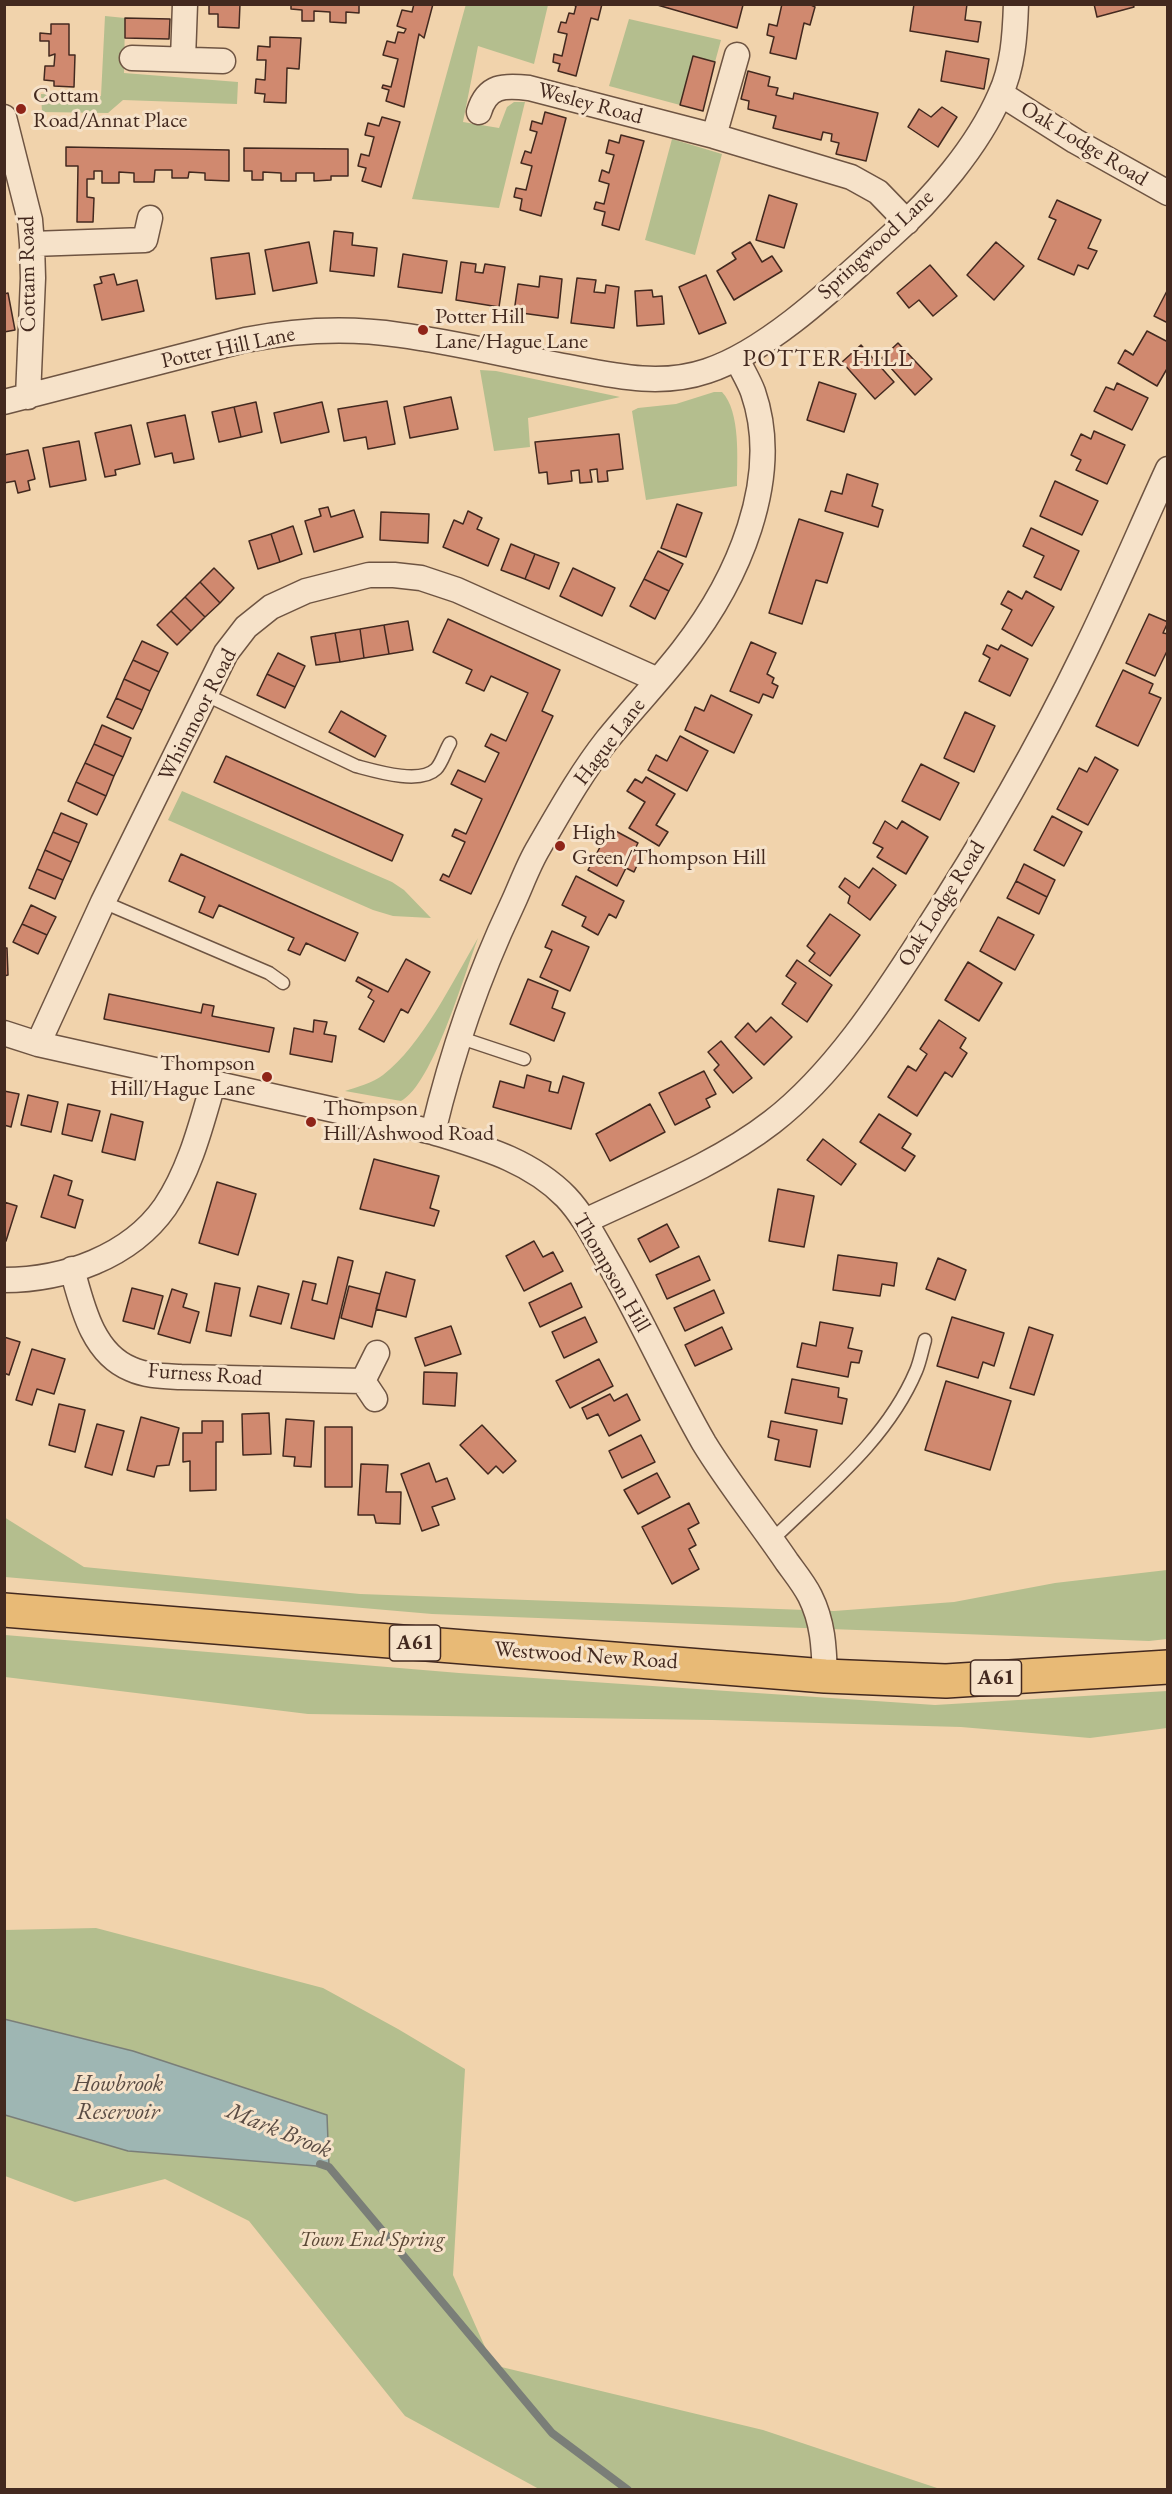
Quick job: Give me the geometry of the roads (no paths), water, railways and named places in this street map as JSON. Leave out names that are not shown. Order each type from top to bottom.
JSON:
[{"type":"highway","name":"Westwood New Road","points":[[4,1610],[825,1676],[946,1681],[1167,1667]]},
{"type":"street","points":[[183,59],[185,4]]},
{"type":"street","name":"Springwood Lane","points":[[737,359],[832,290],[907,222],[944,180],[982,129],[1001,94],[1015,42],[1017,4]]},
{"type":"street","points":[[714,136],[736,55]]},
{"type":"street","points":[[132,58],[223,61]]},
{"type":"street","name":"Wesley Road","points":[[479,112],[487,94],[508,85],[529,88],[714,136],[851,177],[878,192],[907,222]]},
{"type":"street","name":"Oak Lodge Road","points":[[1001,94],[1075,141],[1167,193]]},
{"type":"street","name":"Cottam Road","points":[[4,117],[30,220],[33,278],[28,397]]},
{"type":"street","points":[[32,244],[145,240],[150,218]]},
{"type":"street","name":"Potter Hill Lane","points":[[4,402],[284,332],[326,330],[400,335],[623,377],[645,379],[664,380],[688,376],[737,359]]},
{"type":"street","name":"Hague Lane","points":[[433,1132],[458,1037],[493,945],[537,850],[566,800],[606,741],[684,649],[711,610],[732,571],[750,524],[758,492],[762,461],[760,424],[753,391],[737,359]]},
{"type":"street","name":"Oak Lodge Road","points":[[585,1221],[690,1171],[771,1123],[824,1073],[903,967],[996,816],[1084,654],[1166,476]]},
{"type":"street","name":"Whinmoor Road","points":[[38,1044],[103,902],[148,815],[204,694],[226,653],[246,627],[271,608],[306,591],[369,575],[421,578],[457,590],[658,680]]},
{"type":"street","name":"Thompson Hill","points":[[4,1033],[38,1044],[433,1132],[484,1147],[522,1163],[550,1182],[585,1221],[623,1286],[681,1403],[705,1445],[809,1595],[821,1621],[825,1676]]},
{"type":"street","points":[[4,1280],[38,1278],[95,1263],[118,1250],[144,1230],[165,1207],[179,1182],[195,1146],[213,1084]]},
{"type":"street","name":"Furness Road","points":[[72,1269],[87,1317],[96,1337],[117,1361],[131,1370],[151,1375],[369,1390],[377,1353]]},
{"type":"lane","points":[[204,694],[356,766],[380,772],[424,776],[435,769],[450,743]]},
{"type":"lane","points":[[103,902],[269,973],[283,983]]},
{"type":"lane","points":[[458,1037],[524,1059]]},
{"type":"lane","points":[[772,1540],[861,1454],[881,1428],[902,1398],[917,1370],[925,1340]]},
{"type":"water","name":"Howbrook Reservoir","points":[[4,2019],[133,2051],[327,2115],[329,2167],[128,2151],[5,2115]]},
{"type":"waterway","name":"Mark Brook","points":[[320,2164],[329,2167],[552,2433],[628,2490]]},
{"type":"place","name":"Cottam Road/Annat Place","points":[[21,109]]},
{"type":"place","name":"Potter Hill Lane/Hague Lane","points":[[423,330]]},
{"type":"place","name":"High Green/Thompson Hill","points":[[560,846]]},
{"type":"place","name":"Thompson Hill/Hague Lane","points":[[267,1077]]},
{"type":"place","name":"Thompson Hill/Ashwood Road","points":[[311,1122]]},
{"type":"district","name":"POTTER HILL","points":[[828,359]]},
{"type":"park label","name":"Town End Spring","points":[[372,2240]]}]
